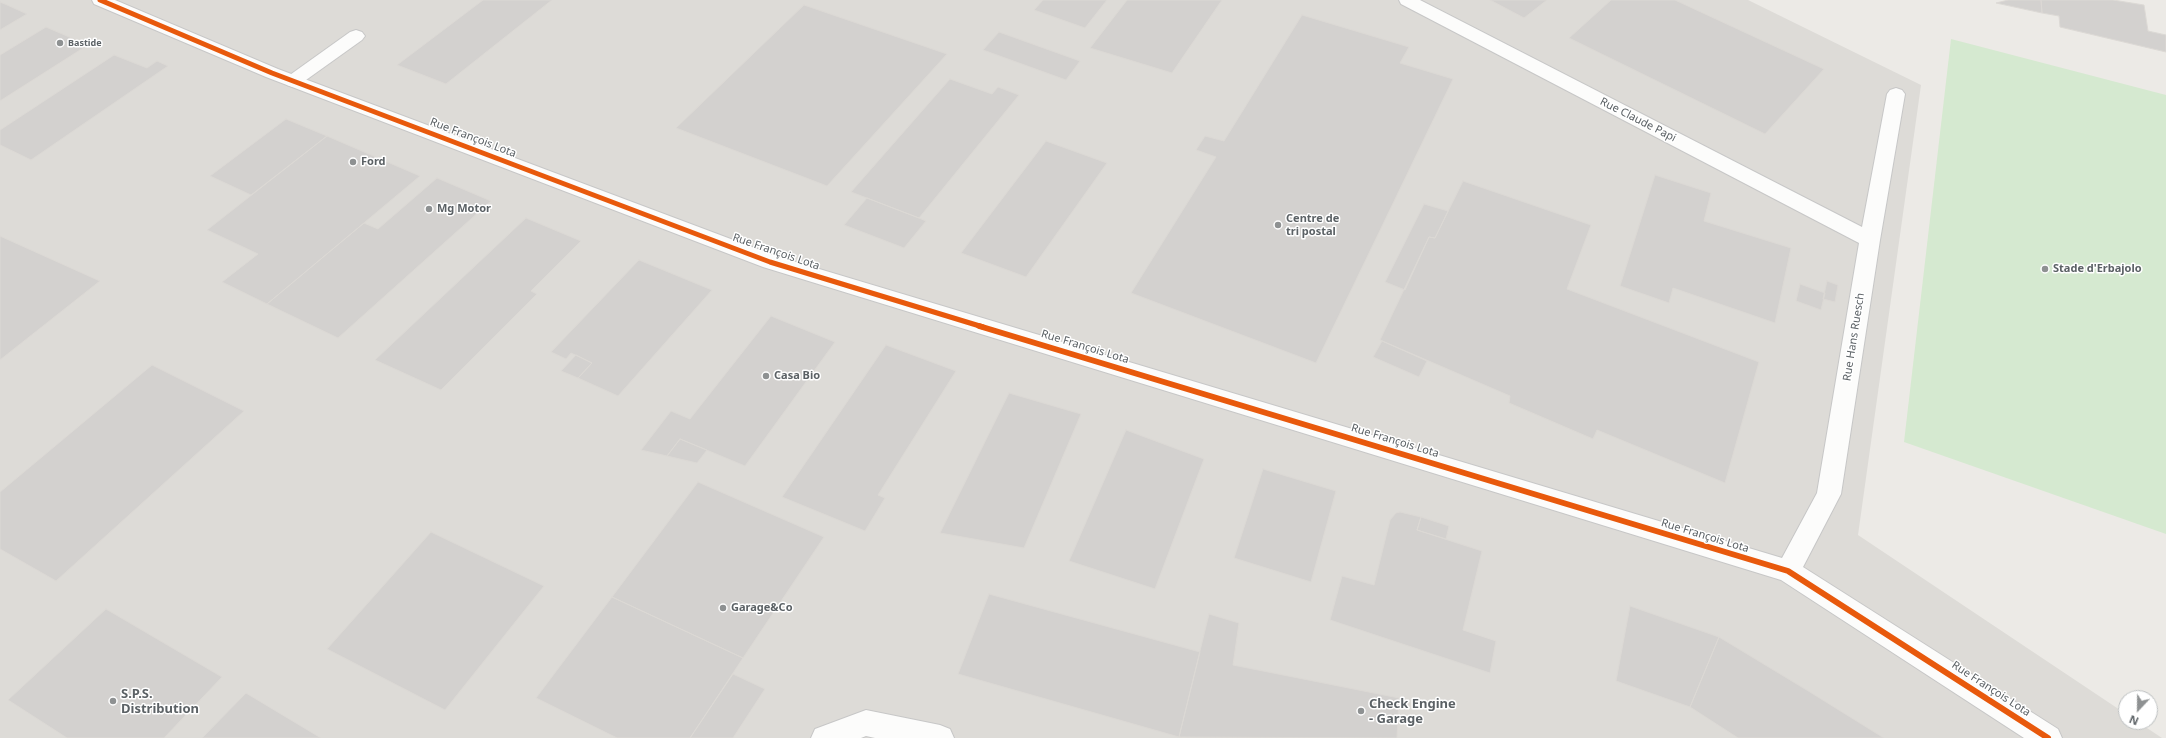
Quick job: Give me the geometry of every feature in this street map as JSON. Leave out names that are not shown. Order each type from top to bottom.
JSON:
[{"type":"street","name":"Rue François Lota","points":[[100,0],[293,81],[770,262],[1788,571],[2048,738]]},
{"type":"street","name":"Rue Claude Papi","points":[[1407,0],[1870,240]]},
{"type":"street","points":[[293,81],[356,36]]},
{"type":"street","name":"Rue Hans Ruesch","points":[[1788,571],[1829,494],[1870,240],[1896,94]]},
{"type":"street","points":[[825,738],[866,724],[940,738]]},
{"type":"shaded area","points":[[0,0],[1748,0],[1921,85],[1858,535],[2118,709],[2118,730],[2150,730],[2162,738],[0,738]]},
{"type":"green space","name":"Stade d'Erbajolo","points":[[1951,39],[2166,95],[2166,534],[1904,442]]},
{"type":"building","points":[[483,0],[552,0],[446,84],[397,65]]},
{"type":"building","points":[[1043,0],[1107,0],[1085,28],[1034,10]]},
{"type":"building","points":[[1127,0],[1222,0],[1172,73],[1090,48]]},
{"type":"building","points":[[1490,0],[1547,0],[1524,18]]},
{"type":"building","points":[[1611,0],[1675,0],[1824,69],[1765,134],[1569,38]]},
{"type":"building","points":[[2008,0],[2041,0],[2042,13],[1996,3]]},
{"type":"building","points":[[2041,0],[2113,0],[2144,5],[2148,31],[2166,35],[2166,52],[2060,27],[2059,16],[2042,13]]},
{"type":"building","points":[[0,2],[5,4],[27,14],[0,30]]},
{"type":"building","points":[[804,5],[947,54],[827,186],[676,128]]},
{"type":"building","name":"Centre de tri postal","points":[[1302,15],[1409,47],[1400,63],[1453,79],[1316,363],[1131,293],[1216,157],[1196,150],[1205,136],[1224,141]]},
{"type":"building","points":[[46,27],[88,45],[0,101],[0,55]]},
{"type":"building","points":[[999,32],[1080,61],[1066,80],[983,50]]},
{"type":"building","points":[[114,55],[147,68],[157,61],[168,66],[31,160],[0,145],[0,130]]},
{"type":"building","points":[[950,79],[992,94],[998,87],[1019,95],[919,218],[851,192]]},
{"type":"building","points":[[286,119],[327,136],[251,195],[210,176]]},
{"type":"building","points":[[327,136],[420,176],[267,304],[222,282],[258,254],[207,230]]},
{"type":"building","points":[[1046,141],[1107,163],[1026,277],[961,253]]},
{"type":"building","points":[[1655,175],[1711,193],[1704,221],[1791,248],[1775,323],[1673,288],[1669,303],[1620,286]]},
{"type":"building","points":[[437,178],[491,201],[338,338],[267,304],[364,223],[378,229]]},
{"type":"building","points":[[1463,181],[1591,225],[1567,289],[1759,362],[1725,483],[1597,430],[1593,439],[1509,403],[1510,396],[1380,340],[1429,237],[1435,238]]},
{"type":"building","points":[[867,198],[926,221],[904,248],[844,225]]},
{"type":"building","points":[[1424,204],[1448,211],[1435,238],[1429,237],[1405,290],[1385,282]]},
{"type":"building","points":[[526,218],[581,241],[531,291],[537,294],[441,390],[375,360]]},
{"type":"building","points":[[0,236],[100,281],[0,360]]},
{"type":"building","points":[[639,260],[712,290],[618,396],[578,378],[592,363],[571,353],[566,359],[551,352]]},
{"type":"building","points":[[1827,281],[1838,285],[1835,302],[1823,299]]},
{"type":"building","points":[[1800,284],[1825,293],[1821,310],[1796,301]]},
{"type":"building","name":"Casa Bio","points":[[771,316],[835,342],[745,466],[680,439],[667,456],[641,450],[671,411],[690,419]]},
{"type":"building","points":[[1382,341],[1427,361],[1419,377],[1373,357]]},
{"type":"building","points":[[886,345],[956,371],[878,495],[885,498],[865,531],[782,497]]},
{"type":"building","points":[[576,355],[592,363],[578,378],[561,371]]},
{"type":"building","points":[[152,365],[244,411],[56,581],[0,549],[0,492]]},
{"type":"building","points":[[1009,393],[1081,414],[1024,548],[940,533]]},
{"type":"building","points":[[1126,430],[1204,459],[1155,589],[1069,561]]},
{"type":"building","points":[[680,439],[707,450],[697,463],[667,456]]},
{"type":"building","points":[[1263,469],[1336,491],[1311,582],[1234,558]]},
{"type":"building","points":[[698,482],[824,537],[743,658],[612,597]]},
{"type":"building","points":[[1400,512],[1421,517],[1417,530],[1482,551],[1463,630],[1496,641],[1490,673],[1330,620],[1342,576],[1374,585],[1390,520],[1396,513]]},
{"type":"building","points":[[1421,517],[1449,526],[1446,539],[1417,530]]},
{"type":"building","points":[[431,532],[544,586],[445,710],[327,649]]},
{"type":"building","points":[[989,594],[1200,652],[1179,737],[958,674]]},
{"type":"building","points":[[612,597],[743,658],[690,738],[617,738],[536,698]]},
{"type":"building","points":[[1630,606],[1719,637],[1690,707],[1616,681]]},
{"type":"building","points":[[106,609],[222,677],[164,738],[67,738],[8,700]]},
{"type":"building","points":[[1209,614],[1239,623],[1233,665],[1399,698],[1397,738],[1179,737]]},
{"type":"building","points":[[1719,637],[1884,738],[1738,738],[1690,707]]},
{"type":"building","points":[[733,674],[765,689],[733,738],[690,738]]},
{"type":"building","points":[[246,693],[321,738],[202,738]]},
{"type":"cycle path","points":[[100,0],[272,73],[770,262],[1788,571],[2048,738]]},
{"type":"place","name":"Bastide","points":[[60,43]]},
{"type":"place","name":"Ford","points":[[353,162]]},
{"type":"place","name":"Mg Motor","points":[[429,209]]},
{"type":"place","name":"Centre de tri postal","points":[[1278,225]]},
{"type":"place","name":"Stade d'Erbajolo","points":[[2045,269]]},
{"type":"place","name":"Casa Bio","points":[[766,376]]},
{"type":"place","name":"Garage&Co","points":[[723,608]]},
{"type":"place","name":"S.P.S. Distribution","points":[[113,701]]},
{"type":"place","name":"Check Engine - Garage","points":[[1361,711]]}]
